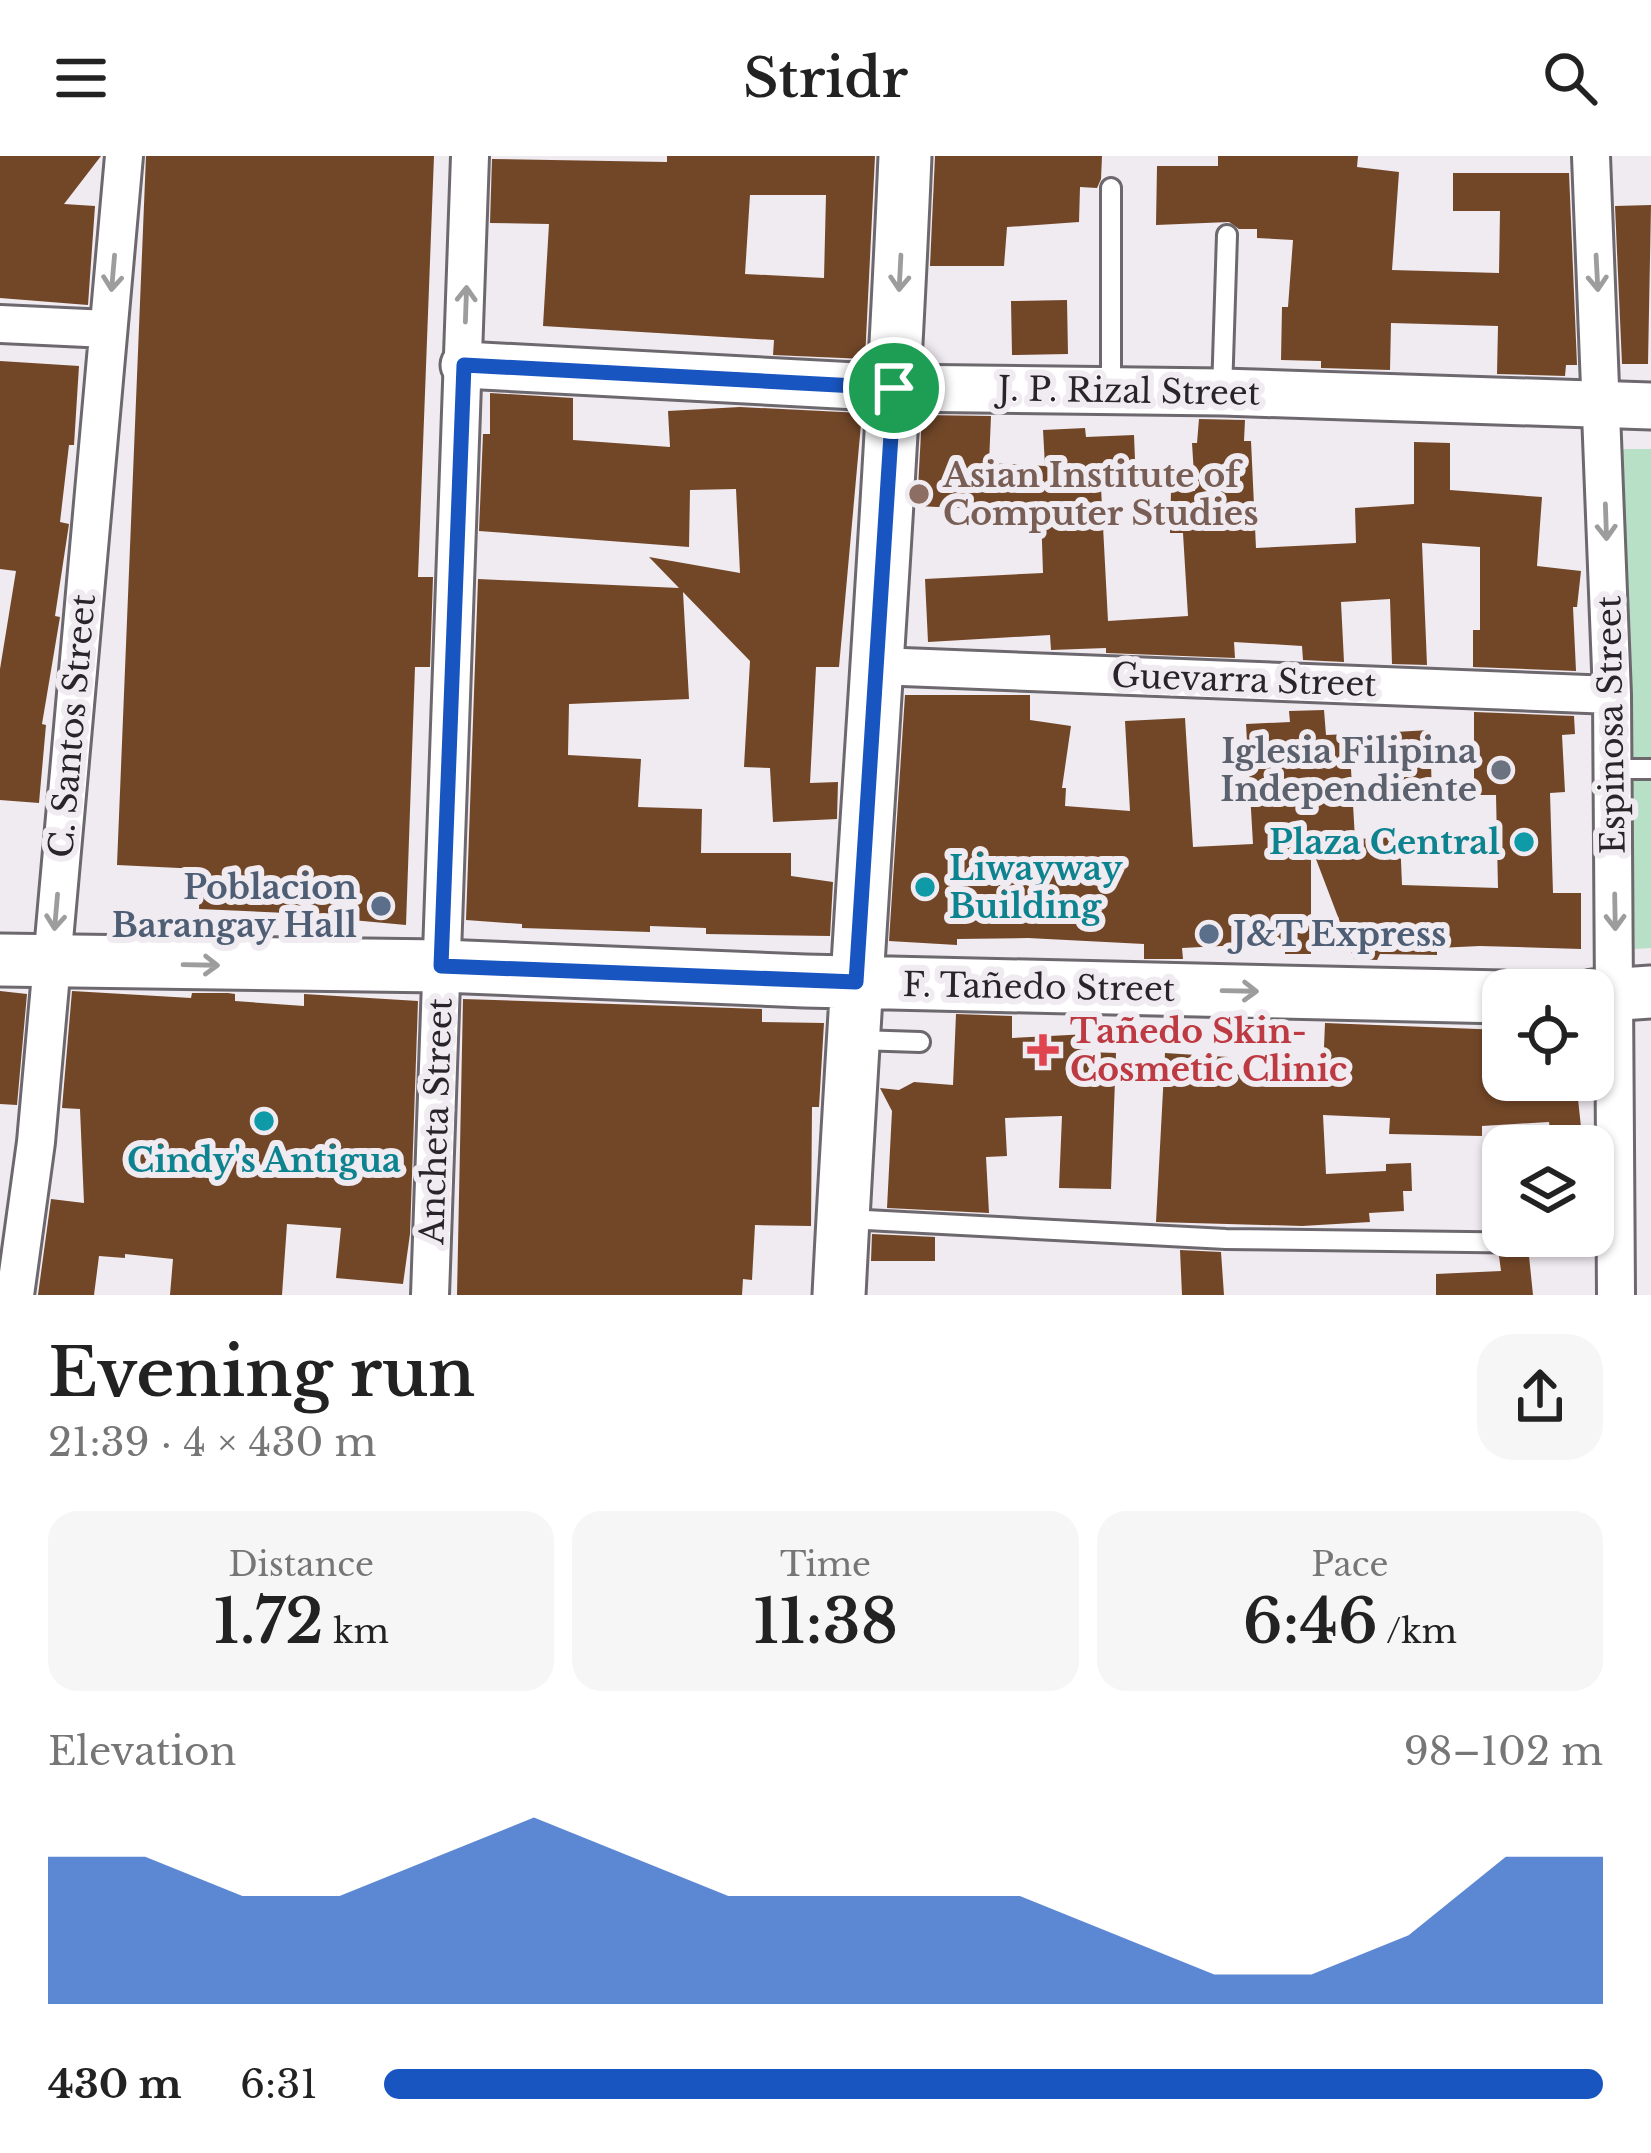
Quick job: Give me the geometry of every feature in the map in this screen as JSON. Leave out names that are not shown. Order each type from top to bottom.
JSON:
[{"type":"main road","points":[[839,1295],[905,156]]},
{"type":"main road","name":"F. Tañedo Street","points":[[0,960],[441,966],[856,982],[1482,997]]},
{"type":"street","name":"C. Santos Street","points":[[15,1295],[36,1142],[124,156]]},
{"type":"street","name":"Ancheta Street","points":[[430,1295],[470,156]]},
{"type":"street","name":"Espinosa Street","points":[[1591,156],[1620,994],[1616,1295]]},
{"type":"street","points":[[0,324],[108,329]]},
{"type":"street","name":"J. P. Rizal Street","points":[[464,365],[894,388],[1222,392],[1651,406]]},
{"type":"street","name":"Guevarra Street","points":[[877,666],[1612,694]]},
{"type":"lane","points":[[1111,188],[1111,390]]},
{"type":"lane","points":[[1222,392],[1227,235]]},
{"type":"lane","points":[[1612,769],[1651,769]]},
{"type":"lane","points":[[853,1040],[920,1042]]},
{"type":"lane","points":[[843,1219],[1226,1239],[1482,1242]]},
{"type":"green space","points":[[1623,449],[1651,449],[1651,948],[1635,949]]},
{"type":"building","points":[[0,156],[101,156],[64,204],[95,206],[88,305],[0,298]]},
{"type":"building","points":[[146,156],[434,156],[418,577],[433,577],[430,667],[415,667],[406,925],[352,920],[352,916],[199,909],[200,869],[117,865]]},
{"type":"building","points":[[667,156],[875,156],[865,359],[773,355],[774,340],[543,326],[549,224],[490,223],[492,159],[667,162]],"holes":[[[750,195],[826,195],[824,278],[745,274]]]},
{"type":"building","points":[[935,156],[1102,156],[1101,179],[1097,188],[1080,187],[1079,222],[1007,227],[1004,266],[930,266]]},
{"type":"building","points":[[1218,156],[1358,156],[1357,167],[1399,172],[1392,270],[1499,273],[1500,211],[1453,211],[1453,173],[1569,173],[1577,365],[1566,365],[1565,376],[1497,374],[1498,326],[1391,323],[1390,370],[1321,368],[1321,361],[1281,360],[1282,307],[1288,307],[1293,240],[1257,238],[1257,229],[1239,229],[1229,222],[1156,225],[1157,166],[1218,166]]},
{"type":"building","points":[[1651,205],[1648,364],[1622,364],[1615,206]]},
{"type":"building","points":[[1067,300],[1068,354],[1012,355],[1011,301]]},
{"type":"building","points":[[0,361],[79,366],[74,445],[69,445],[60,522],[69,524],[42,724],[46,725],[39,803],[0,800],[0,669],[16,571],[0,569]]},
{"type":"building","points":[[490,393],[573,398],[573,440],[670,447],[668,411],[740,407],[862,413],[839,667],[816,667],[810,783],[838,782],[837,819],[773,822],[770,768],[744,767],[750,661],[683,592],[689,699],[569,704],[568,755],[641,759],[638,807],[702,809],[701,853],[791,853],[791,876],[833,882],[830,936],[706,934],[706,928],[650,926],[650,932],[522,928],[522,924],[466,920],[478,579],[679,588],[649,557],[740,573],[736,489],[690,490],[689,547],[479,531],[483,434],[490,434]]},
{"type":"building","points":[[922,415],[991,416],[989,463],[1045,466],[1043,430],[1085,428],[1086,437],[1134,435],[1136,485],[1101,488],[1108,621],[1188,616],[1183,533],[1170,533],[1171,491],[1195,491],[1192,443],[1197,443],[1199,419],[1245,420],[1244,441],[1251,441],[1256,548],[1356,543],[1355,508],[1414,504],[1414,442],[1450,443],[1450,490],[1542,497],[1537,566],[1581,571],[1577,607],[1573,607],[1576,671],[1473,667],[1473,630],[1480,630],[1480,547],[1422,543],[1427,665],[1392,664],[1390,599],[1341,602],[1344,662],[1303,660],[1302,646],[1234,642],[1235,658],[1106,653],[1106,648],[1051,650],[1050,635],[928,642],[925,579],[1043,573],[1041,512],[917,506]]},
{"type":"building","points":[[905,695],[1030,695],[1030,720],[1071,726],[1062,788],[1066,788],[1065,806],[1130,811],[1125,721],[1185,718],[1193,847],[1253,844],[1246,724],[1290,722],[1289,711],[1324,710],[1326,735],[1349,734],[1355,839],[1400,837],[1402,885],[1498,888],[1496,795],[1474,795],[1474,712],[1574,716],[1575,734],[1562,735],[1565,792],[1550,793],[1553,893],[1581,893],[1581,949],[1480,946],[1437,948],[1437,955],[1380,954],[1377,960],[1354,959],[1311,846],[1311,954],[1285,954],[1285,946],[1241,945],[1182,948],[1183,959],[1144,959],[1144,944],[1028,938],[957,939],[957,945],[889,941]]},
{"type":"building","points":[[1430,730],[1432,797],[1397,798],[1395,732]]},
{"type":"building","points":[[0,991],[27,994],[17,1105],[0,1104]]},
{"type":"building","points":[[72,991],[191,998],[192,993],[228,993],[235,994],[235,1001],[304,1006],[304,994],[418,1001],[410,1234],[403,1284],[336,1278],[341,1228],[287,1224],[282,1295],[170,1295],[173,1259],[125,1254],[125,1258],[99,1256],[94,1295],[38,1295],[51,1199],[84,1203],[80,1109],[62,1108]]},
{"type":"building","points":[[463,999],[762,1009],[762,1022],[824,1023],[819,1107],[812,1107],[811,1226],[755,1225],[752,1280],[743,1279],[742,1295],[457,1295]]},
{"type":"building","points":[[956,1014],[1012,1016],[1012,1038],[1088,1034],[1087,1052],[1116,1053],[1111,1189],[1059,1188],[1062,1116],[1005,1118],[1007,1156],[986,1157],[989,1213],[887,1208],[892,1111],[880,1088],[899,1090],[914,1082],[953,1085]]},
{"type":"building","points":[[1325,1023],[1482,1029],[1482,1101],[1578,1101],[1581,1125],[1482,1125],[1482,1136],[1389,1134],[1390,1118],[1323,1115],[1326,1174],[1386,1171],[1386,1164],[1411,1163],[1412,1191],[1403,1191],[1404,1211],[1369,1213],[1370,1222],[1302,1226],[1156,1222],[1165,1053],[1228,1057],[1227,1075],[1323,1071]]},
{"type":"building","points":[[872,1234],[935,1237],[935,1261],[871,1261]]},
{"type":"building","points":[[1180,1250],[1221,1252],[1224,1295],[1182,1295]]},
{"type":"building","points":[[1499,1257],[1529,1257],[1533,1295],[1436,1295],[1436,1274],[1501,1271]]},
{"type":"place","name":"Asian Institute of Computer Studies","points":[[919,494]]},
{"type":"place","name":"Iglesia Filipina Independiente","points":[[1501,770]]},
{"type":"place","name":"Plaza Central","points":[[1524,842]]},
{"type":"place","name":"Liwayway Building","points":[[925,887]]},
{"type":"place","name":"Poblacion Barangay Hall","points":[[381,906]]},
{"type":"place","name":"J&T Express","points":[[1209,934]]},
{"type":"place","name":"Tañedo Skin- Cosmetic Clinic","points":[[1043,1050]]},
{"type":"place","name":"Cindy's Antigua","points":[[264,1121]]},
{"type":"route","points":[[464,365],[894,388],[856,982],[441,966],[464,365]]}]
